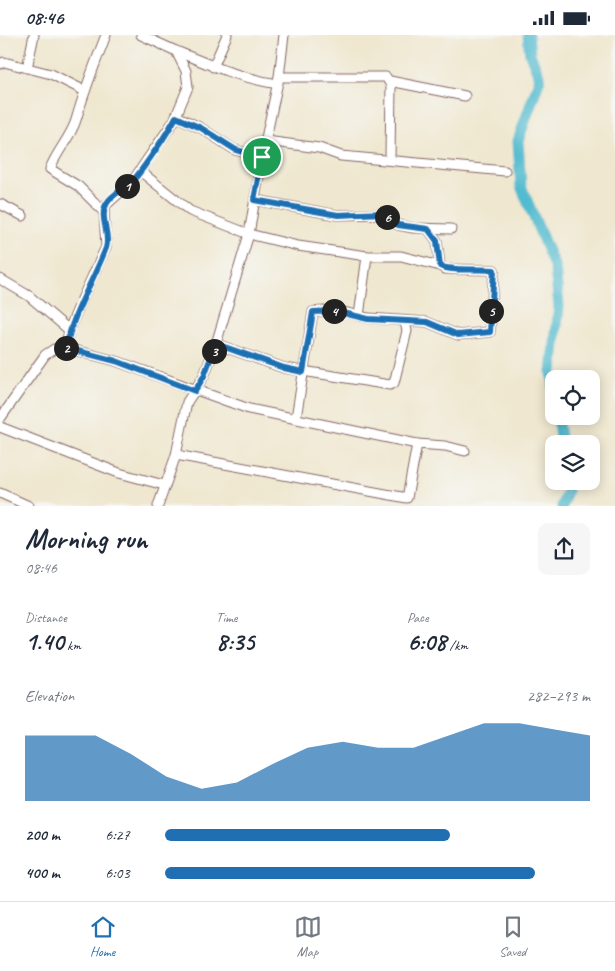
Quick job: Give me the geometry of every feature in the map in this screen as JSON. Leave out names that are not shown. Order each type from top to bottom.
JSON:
[{"type":"street","points":[[27,69],[34,35]]},
{"type":"street","points":[[104,212],[78,186],[50,169],[55,155],[76,122],[85,91],[106,35]]},
{"type":"street","points":[[141,35],[158,38],[176,51],[244,79],[279,81],[358,76],[386,77],[390,81],[465,96]]},
{"type":"street","points":[[213,67],[227,35]]},
{"type":"street","points":[[158,506],[176,455],[187,402],[204,376],[216,344],[249,234],[262,157],[279,81],[284,35]]},
{"type":"street","points":[[66,348],[69,330],[106,247],[107,237],[104,212],[111,198],[132,182],[140,171],[176,117],[188,87],[186,71],[176,51]]},
{"type":"street","points":[[0,64],[4,62],[50,74],[85,91]]},
{"type":"street","points":[[390,81],[390,159]]},
{"type":"street","points":[[176,117],[201,128],[236,150],[262,157]]},
{"type":"street","points":[[266,141],[319,148],[341,156],[505,171]]},
{"type":"street","points":[[140,171],[190,211],[249,234],[298,246],[366,255],[401,256],[445,269],[477,268],[494,270],[490,332],[458,335],[427,322],[405,322],[335,311],[313,312],[296,418]]},
{"type":"street","points":[[254,200],[338,215],[383,213],[398,225],[428,229],[452,229]]},
{"type":"street","points":[[0,205],[23,216]]},
{"type":"street","points":[[428,229],[437,241],[440,266]]},
{"type":"street","points":[[359,316],[366,255]]},
{"type":"street","points":[[0,279],[29,296],[69,330]]},
{"type":"street","points":[[216,344],[284,368],[380,385],[394,383],[407,331],[405,322]]},
{"type":"street","points":[[0,419],[44,355],[54,349],[66,348],[116,361],[249,409],[417,444],[445,446],[465,451]]},
{"type":"street","points":[[0,427],[119,473],[164,485]]},
{"type":"street","points":[[176,455],[408,498],[417,444]]},
{"type":"street","points":[[0,493],[29,506]]},
{"type":"waterway","points":[[528,35],[530,54],[540,78],[518,141],[521,186],[555,268],[559,306],[552,370]]},
{"type":"waterway","points":[[558,425],[560,435]]},
{"type":"waterway","points":[[562,506],[567,490]]},
{"type":"route","points":[[176,117],[201,128],[236,150],[262,157],[254,200],[338,215],[383,213],[398,225],[428,229],[437,241],[440,249],[438,261],[440,266],[445,269],[477,268],[494,270],[490,332],[475,335],[458,335],[450,334],[427,322],[368,319],[347,312],[313,312],[303,372],[284,368],[216,344],[204,376],[195,391],[116,361],[66,348],[69,330],[106,247],[107,237],[104,212],[106,205],[111,198],[132,182],[176,117]]}]
